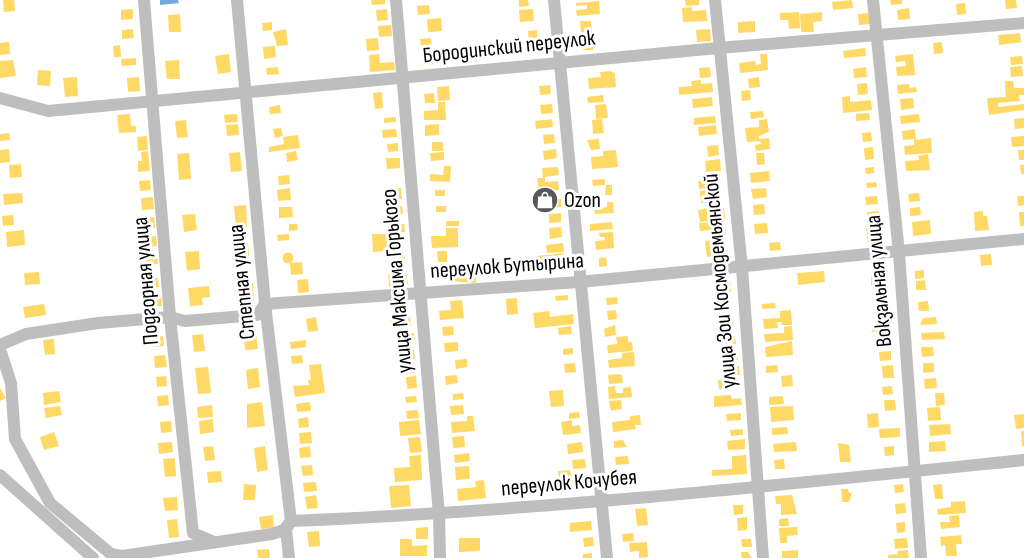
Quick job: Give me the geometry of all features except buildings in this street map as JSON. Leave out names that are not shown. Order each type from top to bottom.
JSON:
[{"type":"street","name":"Подгорная улица","points":[[144,0],[170,317],[193,533],[215,542]]},
{"type":"street","name":"Степная улица","points":[[237,0],[265,304],[291,521],[286,529],[289,558]]},
{"type":"street","name":"улица Максима Горького","points":[[396,0],[439,515],[440,558]]},
{"type":"street","points":[[554,0],[607,558]]},
{"type":"street","name":"улица Зои Космодемьянской","points":[[715,0],[718,48],[742,268],[763,558]]},
{"type":"street","name":"Вокзальная улица","points":[[873,0],[898,253],[921,558]]},
{"type":"street","name":"Бородинский переулок","points":[[0,98],[48,111],[718,48],[1024,23]]},
{"type":"street","name":"переулок Бутырина","points":[[0,347],[26,334],[98,323],[170,317],[185,321],[257,315],[265,304],[579,282],[898,253],[1024,239]]},
{"type":"street","name":"переулок Кочубея","points":[[0,347],[11,383],[15,440],[50,503],[111,554],[122,556],[272,534],[284,530],[291,521],[439,515],[602,502],[1024,460]]},
{"type":"street","points":[[0,475],[93,558]]},
{"type":"place","name":"Ozon","points":[[545,200]]}]
